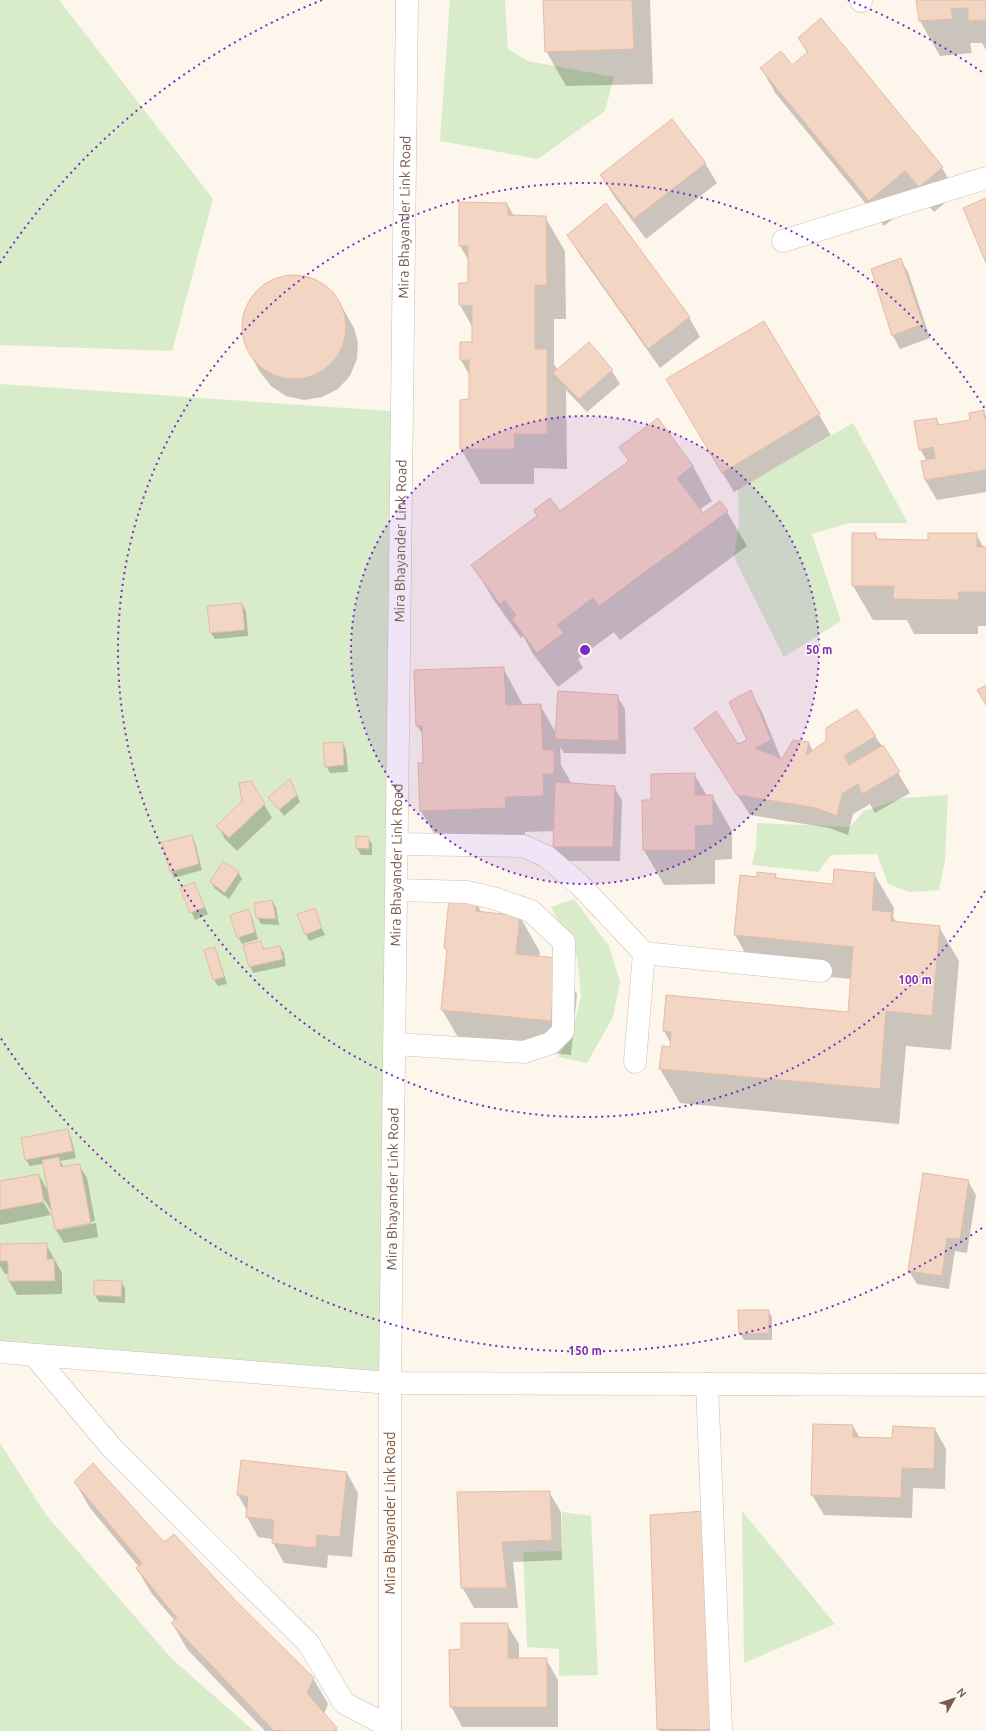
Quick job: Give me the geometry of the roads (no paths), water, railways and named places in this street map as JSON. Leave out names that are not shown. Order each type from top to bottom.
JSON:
[{"type":"street","name":"Mira Bhayander Link Road","points":[[390,1729],[390,1383],[407,0]]},
{"type":"street","points":[[782,241],[986,178]]},
{"type":"street","points":[[397,844],[523,846],[546,856],[579,884],[644,953],[821,971]]},
{"type":"street","points":[[395,1044],[524,1052],[551,1043],[563,1031],[564,942],[531,911],[493,898],[467,892],[397,890]]},
{"type":"street","points":[[635,1062],[644,953]]},
{"type":"street","points":[[0,1352],[390,1383],[986,1385]]},
{"type":"street","points":[[34,1355],[112,1448],[309,1644],[344,1703],[390,1729]]},
{"type":"street","points":[[707,1384],[721,1728]]}]
